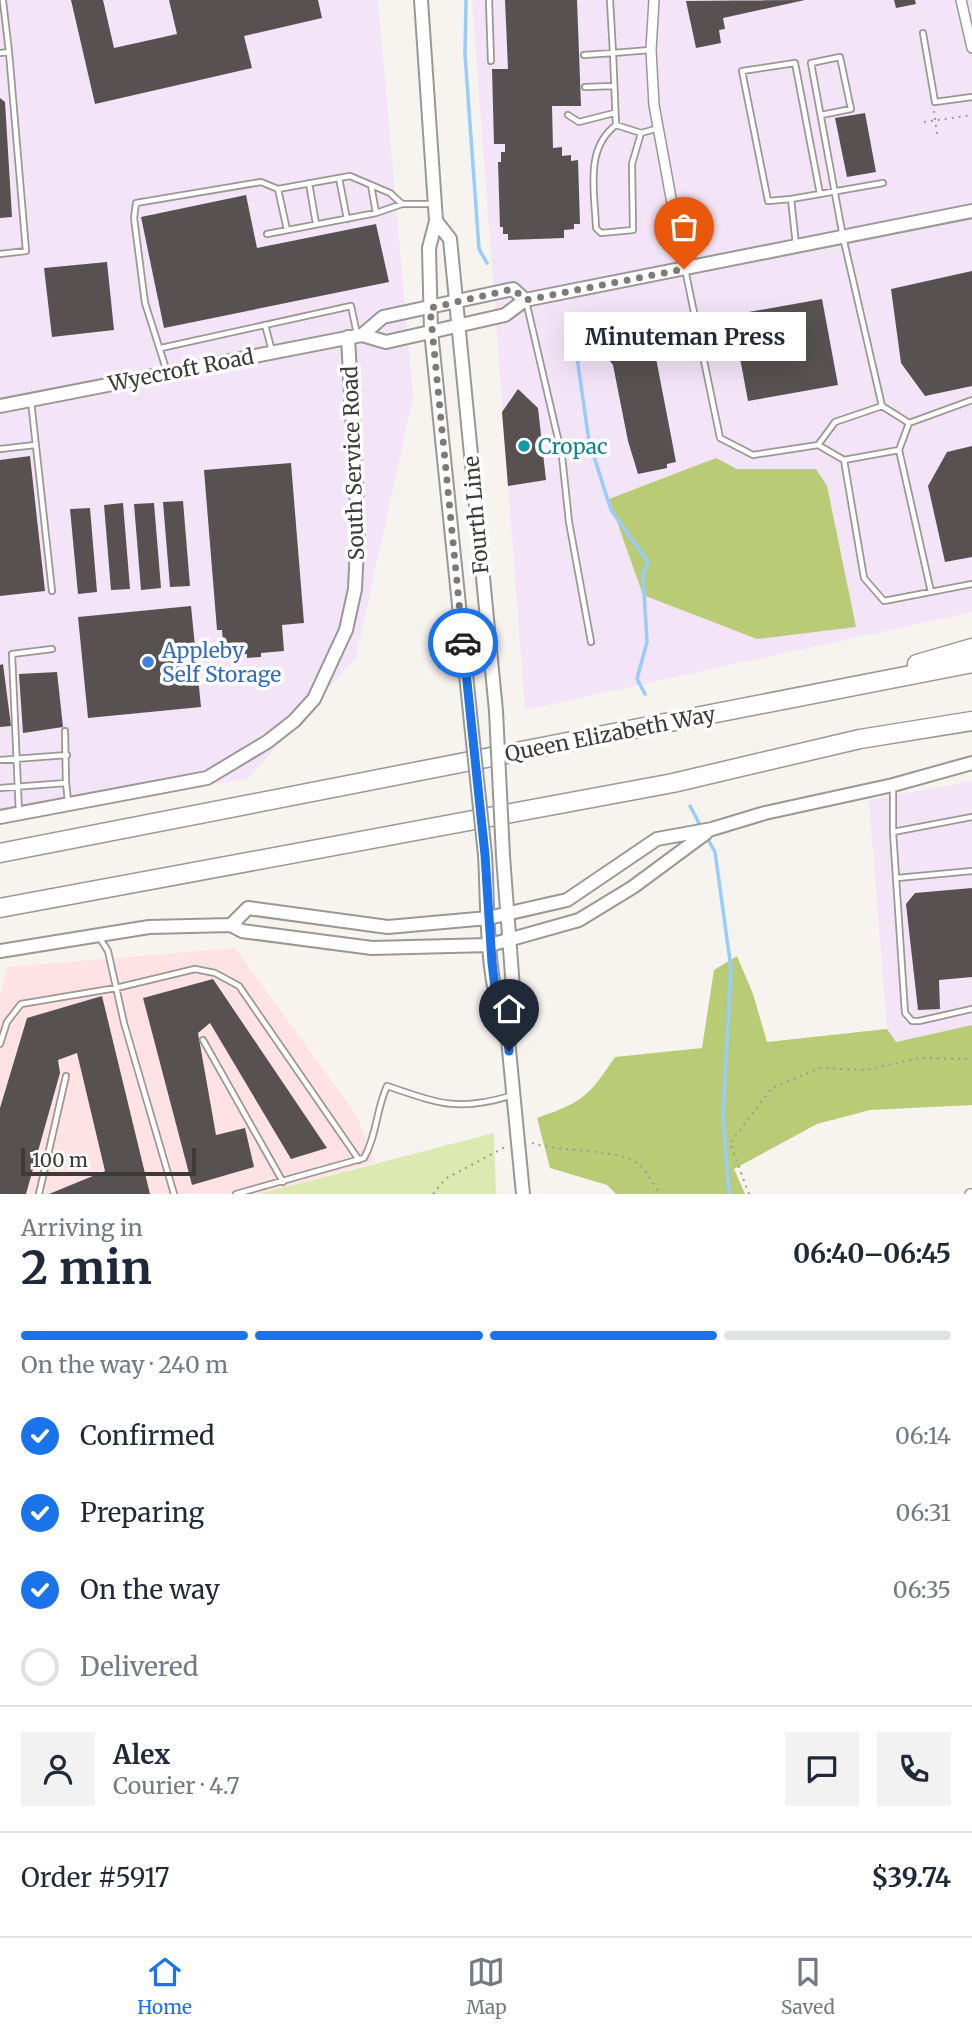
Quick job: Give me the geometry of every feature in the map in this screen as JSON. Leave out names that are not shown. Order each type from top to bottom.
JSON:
[{"type":"highway","points":[[878,681],[925,661],[972,648]]},
{"type":"highway","name":"Queen Elizabeth Way","points":[[0,853],[972,663]]},
{"type":"highway","points":[[0,908],[646,788],[860,739],[972,721]]},
{"type":"street","name":"Fourth Line","points":[[421,0],[436,221],[429,248],[431,331],[485,855],[488,918],[498,1012],[507,1029]]},
{"type":"street","points":[[654,0],[651,50],[659,128],[684,269]]},
{"type":"street","points":[[961,0],[972,48]]},
{"type":"street","points":[[526,300],[972,211]]},
{"type":"street","name":"Fourth Line","points":[[436,221],[450,239],[496,711],[515,1015],[507,1029]]},
{"type":"street","name":"Wyecroft Road","points":[[0,406],[356,336],[386,342],[505,315],[526,300],[513,289],[456,301],[383,317],[356,336]]},
{"type":"street","name":"South Service Road","points":[[0,817],[207,778],[267,742],[294,721],[314,699],[346,630],[355,589],[358,525],[356,336]]},
{"type":"street","points":[[231,925],[248,908],[388,927],[508,914],[567,900],[657,839],[712,829],[765,813],[893,785],[972,763]]},
{"type":"street","points":[[0,951],[149,927],[231,925],[242,931],[372,948],[491,944],[579,920],[633,887],[712,829]]},
{"type":"street","points":[[507,1029],[520,1140],[523,1194]]},
{"type":"lane","points":[[0,254],[26,251],[2,0]]},
{"type":"lane","points":[[489,0],[491,61]]},
{"type":"lane","points":[[610,0],[616,125]]},
{"type":"lane","points":[[923,33],[934,102],[972,97]]},
{"type":"lane","points":[[584,55],[651,50]]},
{"type":"lane","points":[[0,53],[9,52]]},
{"type":"lane","points":[[821,115],[851,109],[840,57],[811,63],[843,237],[882,406],[909,422],[972,400]]},
{"type":"lane","points":[[820,194],[795,63],[742,71],[768,201],[836,192],[883,183]]},
{"type":"lane","points":[[585,87],[613,86]]},
{"type":"lane","points":[[568,115],[579,122],[614,113]]},
{"type":"lane","points":[[616,125],[641,133],[659,128]]},
{"type":"lane","points":[[616,125],[604,137],[593,158],[596,228],[601,233],[633,230],[632,164],[641,133]]},
{"type":"lane","points":[[167,373],[145,303],[134,218],[135,203],[261,182],[278,189],[350,176],[390,192],[402,204]]},
{"type":"lane","points":[[339,178],[347,219]]},
{"type":"lane","points":[[309,183],[316,224]]},
{"type":"lane","points":[[371,185],[376,213]]},
{"type":"lane","points":[[278,189],[287,230]]},
{"type":"lane","points":[[791,199],[796,246]]},
{"type":"lane","points":[[267,234],[376,213],[402,204],[435,204]]},
{"type":"lane","points":[[684,269],[720,438],[753,454],[818,444],[844,460],[899,450]]},
{"type":"lane","points":[[526,300],[562,456],[569,522],[591,642]]},
{"type":"lane","points":[[161,348],[351,306],[356,336]]},
{"type":"lane","points":[[265,325],[272,352]]},
{"type":"lane","points":[[30,400],[52,592]]},
{"type":"lane","points":[[818,444],[835,422],[882,406]]},
{"type":"lane","points":[[909,422],[899,450],[931,592]]},
{"type":"lane","points":[[0,449],[35,445]]},
{"type":"lane","points":[[844,460],[864,578],[884,601],[972,584]]},
{"type":"lane","points":[[19,813],[12,654],[52,649]]},
{"type":"lane","points":[[65,731],[68,805]]},
{"type":"lane","points":[[0,760],[67,755]]},
{"type":"lane","points":[[0,788],[66,783]]},
{"type":"lane","points":[[893,785],[893,832],[908,1017],[912,1021],[936,1019],[972,1009]]},
{"type":"lane","points":[[893,832],[972,817]]},
{"type":"lane","points":[[897,878],[972,871]]},
{"type":"lane","points":[[98,936],[108,951],[174,1194]]},
{"type":"lane","points":[[0,1044],[7,1022],[21,1004],[116,988],[195,969],[215,973],[239,985],[359,1160]]},
{"type":"lane","points":[[203,1040],[283,1182]]},
{"type":"lane","points":[[39,1194],[66,1076]]},
{"type":"lane","points":[[236,1194],[364,1158],[372,1144],[378,1105],[387,1086],[437,1103],[465,1107],[515,1095]]},
{"type":"path","points":[[934,102],[937,134]]},
{"type":"path","points":[[924,122],[972,114]]},
{"type":"path","points":[[749,1194],[730,1143],[772,1088],[820,1068],[865,1070],[920,1058],[972,1059]]},
{"type":"path","points":[[433,1194],[445,1179],[454,1173],[520,1140],[551,1150],[600,1152],[640,1165],[660,1194]]},
{"type":"shaded area","points":[[0,0],[378,0],[413,397],[356,657],[248,779],[0,814]]},
{"type":"shaded area","points":[[472,0],[972,0],[972,612],[525,710]]},
{"type":"shaded area","points":[[972,781],[972,1025],[895,1042],[887,1029],[869,800]]},
{"type":"shaded area","points":[[235,948],[355,1113],[376,1162],[259,1194],[0,1194],[0,996],[7,967]]},
{"type":"green space","points":[[716,458],[737,469],[816,469],[827,486],[856,627],[757,639],[643,595],[609,499]]},
{"type":"green space","points":[[737,956],[753,994],[767,1042],[887,1029],[896,1042],[972,1025],[972,1105],[870,1110],[817,1124],[734,1169],[745,1194],[616,1194],[607,1185],[550,1168],[537,1118],[575,1102],[591,1090],[615,1057],[702,1048],[714,970]]},
{"type":"green space","points":[[494,1133],[496,1194],[259,1194]]},
{"type":"building","points":[[71,0],[103,0],[114,48],[177,34],[169,0],[318,0],[322,18],[244,36],[252,68],[95,104]]},
{"type":"building","points":[[505,0],[577,0],[581,106],[552,106],[553,148],[562,147],[562,156],[571,155],[571,161],[578,160],[580,224],[574,224],[574,229],[564,230],[564,238],[508,240],[508,234],[503,234],[503,227],[500,227],[498,162],[501,162],[501,152],[505,152],[505,144],[494,144],[492,69],[508,69]]},
{"type":"building","points":[[805,0],[723,18],[725,29],[719,30],[721,43],[696,48],[686,1]]},
{"type":"building","points":[[894,0],[915,0],[916,4],[896,8]]},
{"type":"building","points":[[0,98],[5,102],[12,217],[0,218]]},
{"type":"building","points":[[865,113],[876,172],[847,177],[835,118]]},
{"type":"building","points":[[246,195],[257,248],[376,224],[389,282],[164,328],[141,217]]},
{"type":"building","points":[[107,262],[114,330],[52,337],[44,268]]},
{"type":"building","points":[[972,271],[972,386],[925,396],[901,363],[891,289]]},
{"type":"building","points":[[822,299],[838,385],[748,401],[732,315]]},
{"type":"building","points":[[640,334],[642,344],[647,343],[649,354],[655,353],[676,462],[667,464],[667,468],[638,474],[628,441],[613,365],[606,356],[603,339]]},
{"type":"building","name":"Cropac","points":[[518,389],[538,408],[546,480],[508,486],[502,412]]},
{"type":"building","points":[[972,446],[972,557],[945,562],[928,486],[947,452]]},
{"type":"building","points":[[30,456],[45,591],[0,596],[0,460]]},
{"type":"building","points":[[291,463],[304,623],[282,625],[284,651],[261,653],[261,657],[247,658],[247,654],[224,655],[222,630],[217,630],[204,470]]},
{"type":"building","points":[[183,501],[190,586],[170,587],[163,502]]},
{"type":"building","points":[[123,503],[130,589],[111,590],[104,505]]},
{"type":"building","points":[[154,503],[161,588],[141,590],[134,504]]},
{"type":"building","points":[[90,508],[97,592],[78,594],[70,509]]},
{"type":"building","points":[[191,606],[201,707],[88,718],[78,617]]},
{"type":"building","points":[[3,664],[11,726],[0,727],[0,665]]},
{"type":"building","points":[[57,672],[63,727],[23,733],[19,674]]},
{"type":"building","points":[[972,888],[972,977],[939,980],[940,1009],[918,1010],[906,904],[915,893]]},
{"type":"building","points":[[213,979],[327,1148],[291,1159],[210,1023],[198,1033],[216,1135],[245,1128],[254,1167],[192,1185],[143,998]]},
{"type":"building","points":[[102,996],[150,1194],[49,1194],[105,1171],[77,1053],[58,1060],[60,1073],[26,1194],[0,1194],[0,1108],[27,1018]]},
{"type":"waterway","points":[[466,0],[465,54],[479,249],[487,263]]},
{"type":"waterway","points":[[568,326],[574,336],[589,441],[611,510],[648,562],[643,575],[647,642],[637,679],[645,694]]},
{"type":"waterway","points":[[690,806],[699,823]]},
{"type":"waterway","points":[[706,836],[715,852],[731,968],[723,1115],[729,1194]]},
{"type":"way so far","points":[[463,643],[430,308],[513,289],[526,300],[684,269]]},
{"type":"place","name":"Minuteman Press","points":[[684,269]]},
{"type":"place","name":"Cropac","points":[[524,446]]},
{"type":"place","name":"Appleby Self Storage","points":[[148,662]]},
{"type":"route","points":[[463,643],[485,855],[492,963],[498,1012],[507,1029],[509,1051]]}]
